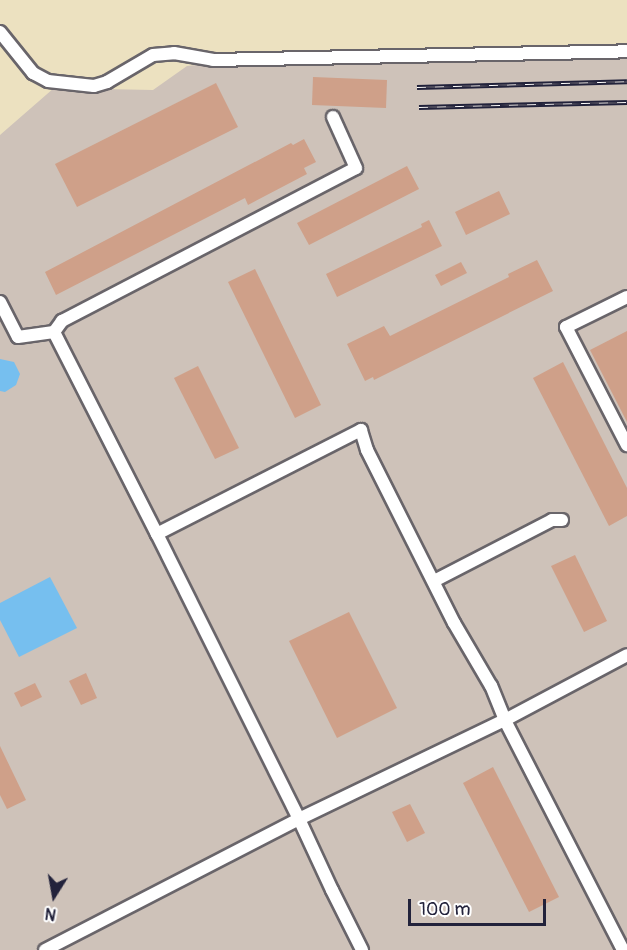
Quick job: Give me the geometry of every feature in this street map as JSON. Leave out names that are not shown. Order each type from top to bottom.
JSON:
[{"type":"street","points":[[0,32],[33,73],[48,81],[94,86],[107,82],[153,55],[174,53],[213,60],[627,51]]},
{"type":"street","points":[[0,302],[18,337],[54,332],[62,321],[356,168],[333,117]]},
{"type":"street","points":[[627,297],[566,327],[627,445]]},
{"type":"street","points":[[54,332],[158,534],[362,950]]},
{"type":"street","points":[[158,534],[361,430],[367,450],[454,623],[491,686],[505,720],[622,950]]},
{"type":"street","points":[[434,580],[552,520],[562,520]]},
{"type":"street","points":[[45,950],[299,819],[505,720],[627,655]]},
{"type":"shaded area","points":[[627,56],[627,950],[0,950],[0,135],[54,88],[153,90],[187,66],[214,63]]},
{"type":"water","points":[[0,359],[14,362],[20,374],[16,385],[5,392],[0,391]]},
{"type":"water","points":[[50,577],[77,628],[19,657],[0,620],[0,603]]},
{"type":"building","points":[[313,77],[387,80],[386,108],[312,105]]},
{"type":"building","points":[[216,83],[238,127],[77,207],[55,164]]},
{"type":"building","points":[[304,139],[316,162],[304,168],[307,174],[248,205],[245,198],[56,295],[45,272],[291,143],[293,145]]},
{"type":"building","points":[[407,166],[419,189],[309,245],[297,223]]},
{"type":"building","points":[[499,191],[510,214],[466,235],[455,212]]},
{"type":"building","points":[[429,220],[442,246],[337,297],[326,274],[422,227],[421,224]]},
{"type":"building","points":[[537,260],[553,291],[374,380],[373,377],[365,381],[347,344],[384,326],[390,336],[509,277],[508,274]]},
{"type":"building","points":[[461,262],[467,273],[441,286],[435,275]]},
{"type":"building","points":[[255,269],[321,405],[295,418],[228,282]]},
{"type":"building","points":[[627,331],[627,422],[590,350]]},
{"type":"building","points":[[563,362],[627,488],[627,516],[609,526],[533,378]]},
{"type":"building","points":[[198,366],[239,448],[215,459],[174,378]]},
{"type":"building","points":[[575,555],[607,621],[584,632],[551,566]]},
{"type":"building","points":[[349,612],[397,708],[337,738],[289,641]]},
{"type":"building","points":[[86,673],[97,698],[81,705],[69,681]]},
{"type":"building","points":[[35,683],[42,697],[21,707],[14,693]]},
{"type":"building","points":[[0,746],[26,800],[7,809],[0,795]]},
{"type":"building","points":[[493,767],[559,897],[529,912],[463,783]]},
{"type":"building","points":[[410,804],[425,833],[407,842],[392,812]]},
{"type":"railway","points":[[417,87],[627,81]]},
{"type":"railway","points":[[419,107],[627,102]]}]
